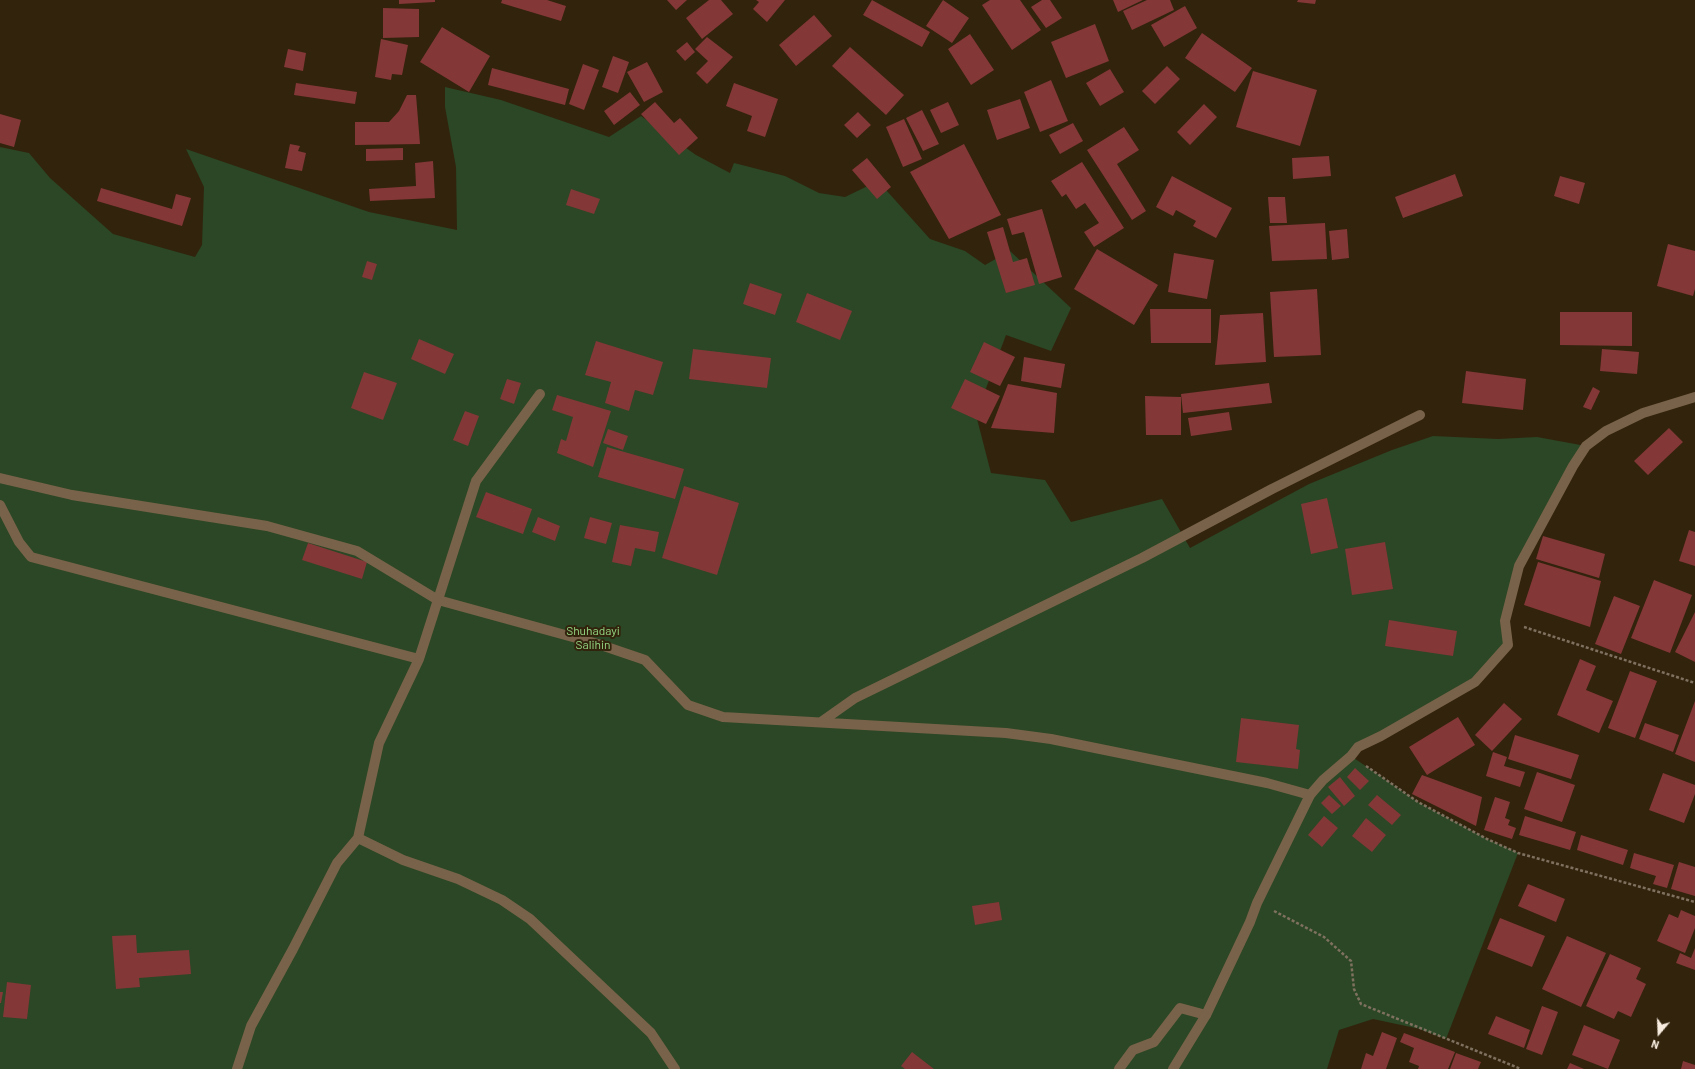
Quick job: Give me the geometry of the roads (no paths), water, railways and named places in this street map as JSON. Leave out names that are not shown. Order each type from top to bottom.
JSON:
[{"type":"street","points":[[237,1069],[251,1026],[293,949],[337,863],[358,838],[379,743],[419,659],[476,481],[540,394]]},
{"type":"street","points":[[1173,1069],[1206,1015],[1250,922],[1257,903],[1310,795],[1323,780],[1351,756],[1358,747],[1381,736],[1475,682],[1508,645],[1505,621],[1519,566],[1573,466],[1586,446],[1606,432],[1643,413],[1695,397]]},
{"type":"street","points":[[821,722],[855,698],[1142,558],[1272,489],[1420,415]]},
{"type":"street","points":[[0,478],[72,495],[267,526],[357,551],[438,600],[598,644],[646,660],[688,705],[723,717],[1006,733],[1051,739],[1267,783],[1310,795]]},
{"type":"street","points":[[0,505],[19,542],[31,557],[419,659]]},
{"type":"street","points":[[358,838],[403,860],[458,879],[502,900],[530,919],[651,1033],[675,1069]]},
{"type":"street","points":[[1119,1069],[1134,1050],[1154,1042],[1180,1008],[1206,1015]]},
{"type":"park label","name":"Shuhadayi Salihin","points":[[593,638]]}]
